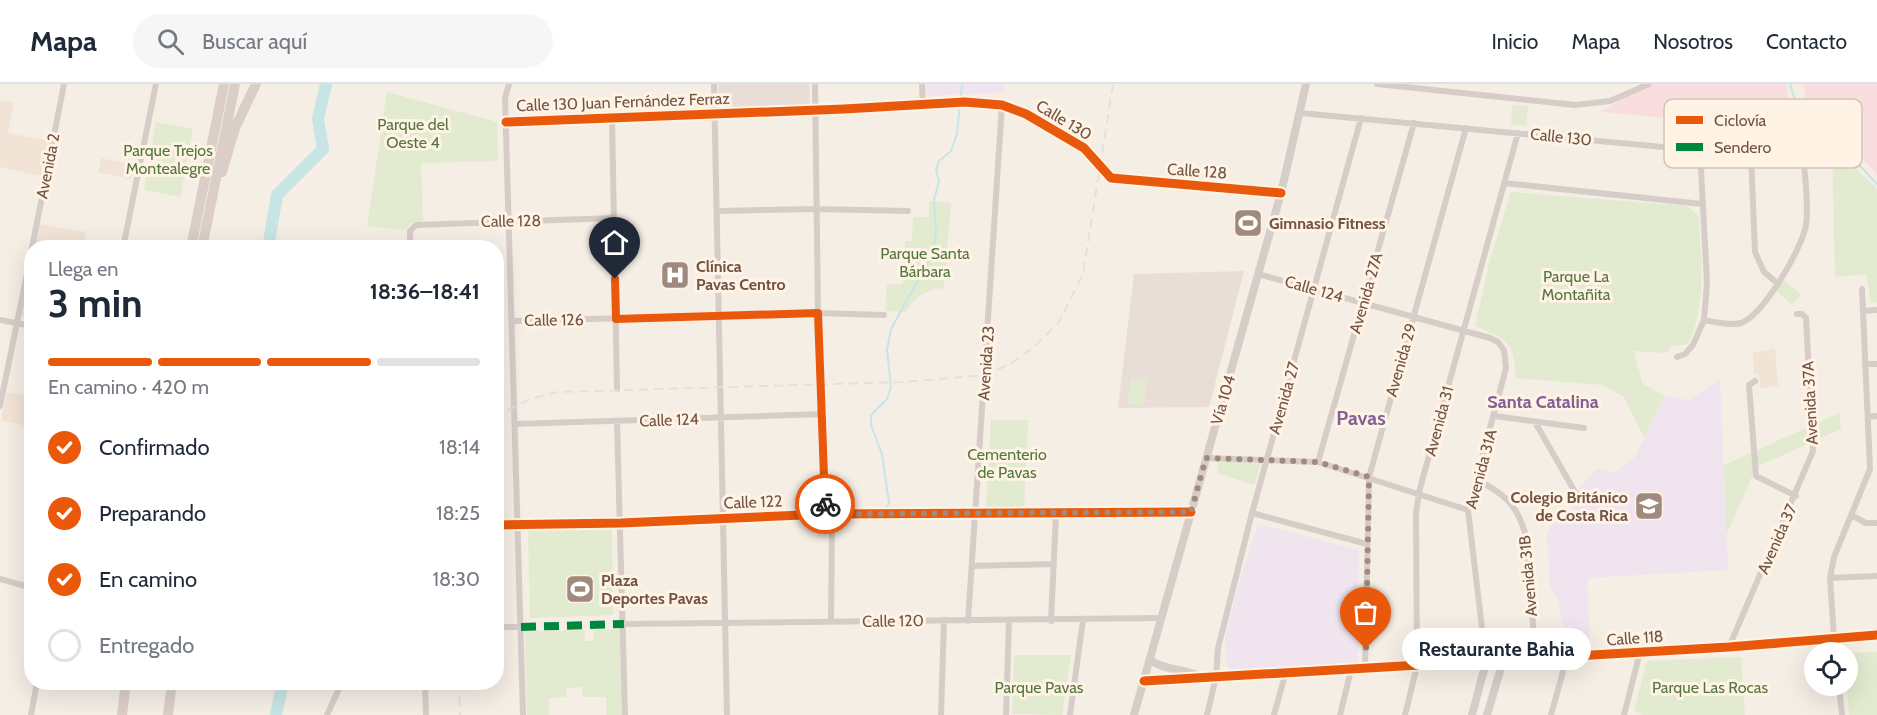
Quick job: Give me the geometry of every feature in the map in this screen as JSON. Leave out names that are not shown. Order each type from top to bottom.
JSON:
[{"type":"highway","points":[[192,240],[224,84]]},
{"type":"highway","points":[[203,240],[235,84]]},
{"type":"highway","points":[[209,209],[235,128],[256,84]]},
{"type":"highway","points":[[122,715],[125,690]]},
{"type":"highway","points":[[168,715],[171,690]]},
{"type":"main road","name":"Vía 104","points":[[1134,715],[1281,193],[1306,84]]},
{"type":"main road","points":[[1149,660],[1167,670],[1195,674],[1202,678]]},
{"type":"street","name":"Avenida 2","points":[[34,240],[64,84]]},
{"type":"street","points":[[125,240],[156,84]]},
{"type":"street","points":[[509,84],[505,99],[523,715]]},
{"type":"street","points":[[714,84],[719,211],[720,418],[727,715]]},
{"type":"street","points":[[815,84],[818,313],[826,514],[832,525],[831,622]]},
{"type":"street","points":[[922,84],[924,105]]},
{"type":"street","points":[[1377,84],[1575,105],[1610,101],[1638,91],[1649,84]]},
{"type":"street","name":"Calle 130 Juan Fernández Ferraz","points":[[506,122],[612,116],[715,115],[956,103]]},
{"type":"street","name":"Calle 130","points":[[956,103],[1002,105],[1026,114],[1079,144],[1111,178]]},
{"type":"street","name":"Avenida 23","points":[[968,621],[977,514],[1002,105]]},
{"type":"street","name":"Calle 130","points":[[1300,113],[1664,147]]},
{"type":"street","points":[[612,116],[617,389]]},
{"type":"street","name":"Avenida 27","points":[[1207,715],[1216,677],[1218,648],[1252,513],[1361,118]]},
{"type":"street","name":"Avenida 27A","points":[[1318,462],[1414,123]]},
{"type":"street","name":"Avenida 29","points":[[1365,670],[1369,477],[1466,128]]},
{"type":"street","name":"Avenida 31","points":[[1405,715],[1417,666],[1416,514],[1419,492],[1518,133]]},
{"type":"street","points":[[1677,357],[1685,354],[1692,345],[1704,320],[1707,283],[1701,168]]},
{"type":"street","points":[[1752,168],[1755,252],[1764,272],[1778,284]]},
{"type":"street","points":[[1704,320],[1738,324],[1749,319],[1778,284],[1795,256],[1804,231],[1804,168]]},
{"type":"street","name":"Calle 128","points":[[1111,178],[1281,193]]},
{"type":"street","points":[[1504,183],[1702,204]]},
{"type":"street","points":[[719,211],[816,209],[908,211]]},
{"type":"street","name":"Calle 128","points":[[410,240],[410,231],[416,225],[614,219]]},
{"type":"street","name":"Calle 124","points":[[1258,274],[1464,330],[1498,342],[1504,350]]},
{"type":"street","name":"Avenida 2","points":[[0,406],[24,288]]},
{"type":"street","points":[[1834,642],[1830,578],[1834,557],[1873,469],[1868,417],[1862,289]]},
{"type":"street","points":[[1863,311],[1877,310]]},
{"type":"street","name":"Calle 126","points":[[513,321],[818,313],[884,315]]},
{"type":"street","name":"Avenida 37A","points":[[1796,496],[1813,451],[1806,318],[1802,314],[1797,314]]},
{"type":"street","points":[[0,320],[24,324]]},
{"type":"street","name":"Avenida 31A","points":[[1486,662],[1468,510],[1506,368],[1504,350]]},
{"type":"street","points":[[1865,364],[1877,364]]},
{"type":"street","name":"Avenida 37","points":[[1729,647],[1796,496],[1756,476],[1749,385],[1755,381]]},
{"type":"street","name":"Calle 124","points":[[516,424],[822,414]]},
{"type":"street","points":[[1495,416],[1584,428]]},
{"type":"street","points":[[1868,417],[1877,416]]},
{"type":"street","points":[[617,422],[626,715]]},
{"type":"street","points":[[1535,422],[1575,492],[1584,499]]},
{"type":"street","points":[[1206,458],[1318,462],[1419,492],[1468,510]]},
{"type":"street","name":"Avenida 31B","points":[[1477,480],[1499,491],[1512,502],[1521,516],[1525,533],[1536,659]]},
{"type":"street","name":"Calle 122","points":[[504,525],[621,523],[826,514],[1191,512]]},
{"type":"street","points":[[1252,513],[1367,544]]},
{"type":"street","points":[[1051,621],[1056,514]]},
{"type":"street","points":[[1851,516],[1866,523],[1877,523]]},
{"type":"street","points":[[972,566],[1053,564]]},
{"type":"street","points":[[1830,578],[1877,576]]},
{"type":"street","points":[[0,579],[24,586]]},
{"type":"street","name":"Calle 120","points":[[624,624],[724,621],[1051,621],[1161,618]]},
{"type":"street","points":[[941,715],[944,620]]},
{"type":"street","points":[[1070,715],[1083,620]]},
{"type":"street","points":[[1006,715],[1009,621]]},
{"type":"street","points":[[504,627],[522,627]]},
{"type":"street","name":"Calle 118","points":[[1144,681],[1365,670],[1729,647],[1877,635]]},
{"type":"street","points":[[1624,715],[1640,652]]},
{"type":"street","points":[[1551,715],[1567,657]]},
{"type":"street","points":[[1487,715],[1503,661]]},
{"type":"street","points":[[1472,715],[1486,662]]},
{"type":"street","points":[[1340,715],[1352,670]]},
{"type":"street","points":[[1274,715],[1285,675]]},
{"type":"street","points":[[31,715],[36,690]]},
{"type":"street","points":[[327,715],[338,690]]},
{"type":"street","points":[[425,690],[426,715]]},
{"type":"street","points":[[1840,696],[1842,715]]},
{"type":"shaded area","points":[[718,84],[809,84],[810,105],[719,110]]},
{"type":"shaded area","points":[[926,84],[1005,84],[1004,92],[927,96]]},
{"type":"shaded area","points":[[1649,84],[1786,84],[1789,99],[1664,99],[1664,118],[1599,112]]},
{"type":"shaded area","points":[[1803,84],[1877,84],[1877,175],[1862,158],[1862,99],[1806,99]]},
{"type":"shaded area","points":[[0,100],[14,103],[8,133],[48,141],[42,176],[0,167]]},
{"type":"shaded area","points":[[101,158],[134,165],[131,179],[98,172]]},
{"type":"shaded area","points":[[40,224],[86,232],[84,240],[37,240]]},
{"type":"shaded area","points":[[1244,271],[1209,407],[1118,408],[1134,274]]},
{"type":"shaded area","points":[[1775,348],[1778,386],[1760,388],[1759,374],[1754,374],[1753,353]]},
{"type":"shaded area","name":"Colegio Británico de Costa Rica","points":[[1720,379],[1728,570],[1588,578],[1589,644],[1568,646],[1558,600],[1550,587],[1547,534],[1553,522],[1569,519],[1577,492],[1596,469],[1615,472],[1635,457],[1664,396],[1689,400]]},
{"type":"shaded area","points":[[7,392],[24,396],[24,425],[1,420]]},
{"type":"shaded area","points":[[1258,524],[1359,550],[1357,666],[1234,673],[1226,665],[1225,639],[1236,593]]},
{"type":"green space","name":"Parque del Oeste 4","points":[[387,92],[497,122],[498,161],[421,163],[423,221],[411,223],[405,230],[367,226]]},
{"type":"green space","points":[[1512,105],[1528,106],[1526,126],[1511,125]]},
{"type":"green space","name":"Parque Trejos Montealegre","points":[[156,122],[193,129],[180,197],[144,190]]},
{"type":"green space","points":[[1197,167],[1214,172],[1212,184],[1201,184],[1194,176]]},
{"type":"green space","points":[[1832,168],[1856,168],[1877,189],[1877,302],[1870,302],[1867,274],[1835,277]]},
{"type":"green space","name":"Parque La Montañita","points":[[1511,192],[1687,206],[1699,216],[1700,297],[1694,329],[1688,344],[1670,347],[1667,353],[1634,351],[1642,383],[1664,396],[1644,438],[1624,397],[1603,385],[1515,378],[1514,357],[1507,343],[1475,326],[1490,260]]},
{"type":"green space","name":"Parque Santa Bárbara","points":[[929,201],[951,203],[944,288],[922,295],[906,312],[885,311],[887,284],[903,284],[905,241],[912,241],[913,217],[929,217]]},
{"type":"green space","points":[[1783,280],[1801,294],[1792,305],[1776,291]]},
{"type":"green space","points":[[1130,379],[1146,380],[1144,406],[1128,404]]},
{"type":"green space","points":[[1839,413],[1841,429],[1756,467],[1726,536],[1724,465]]},
{"type":"green space","name":"Cementerio de Pavas","points":[[991,420],[1028,420],[1024,509],[986,507]]},
{"type":"green space","points":[[1220,461],[1261,463],[1254,485],[1217,473]]},
{"type":"green space","name":"Plaza Deportes Pavas","points":[[612,529],[613,615],[530,618],[528,531]]},
{"type":"green space","points":[[620,629],[622,715],[606,715],[606,697],[583,697],[582,687],[566,688],[566,697],[549,698],[549,715],[527,715],[525,631],[585,630],[585,641],[594,641],[594,630]]},
{"type":"green space","points":[[1877,652],[1877,715],[1849,715],[1848,696],[1858,696],[1858,653]]},
{"type":"green space","name":"Parque Pavas","points":[[1014,655],[1071,655],[1062,715],[1012,714]]},
{"type":"green space","name":"Parque Las Rocas","points":[[1741,657],[1745,715],[1643,715],[1634,711],[1647,661]]},
{"type":"waterway","points":[[269,240],[277,195],[323,149],[318,119],[326,84]]},
{"type":"waterway","points":[[885,510],[889,503],[882,454],[871,425],[871,415],[887,399],[891,387],[887,350],[891,329],[932,255],[936,233],[934,200],[939,181],[936,170],[939,161],[951,151],[957,134],[962,84]]},
{"type":"waterway","points":[[1790,84],[1795,99]]},
{"type":"waterway","points":[[1862,168],[1877,184]]},
{"type":"waterway","points":[[276,715],[281,690]]},
{"type":"railway","points":[[504,414],[525,402],[558,392],[903,382],[985,375],[1010,364],[1034,347],[1059,322],[1083,274],[1113,84]]},
{"type":"railway","points":[[459,690],[460,715]]},
{"type":"marked path","points":[[521,627],[624,624]]},
{"type":"cycle path","points":[[506,122],[965,102],[1002,105],[1026,114],[1084,148],[1111,178],[1281,193]]},
{"type":"cycle path","points":[[504,525],[621,523],[826,514],[1191,512]]},
{"type":"cycle path","points":[[1144,681],[1729,647],[1877,635]]},
{"type":"way so far","points":[[825,504],[826,514],[1191,512],[1206,458],[1318,462],[1369,477],[1366,649]]},
{"type":"place","name":"Gimnasio Fitness","points":[[1248,223]]},
{"type":"place","name":"Clínica Pavas Centro","points":[[675,275]]},
{"type":"place","name":"Colegio Británico de Costa Rica","points":[[1649,506]]},
{"type":"place","name":"Plaza Deportes Pavas","points":[[580,589]]},
{"type":"place","name":"Restaurante Bahia","points":[[1366,649]]},
{"type":"district","name":"Santa Catalina","points":[[1543,402]]},
{"type":"district","name":"Pavas","points":[[1361,418]]},
{"type":"route","points":[[615,279],[616,319],[818,313],[825,504]]}]
